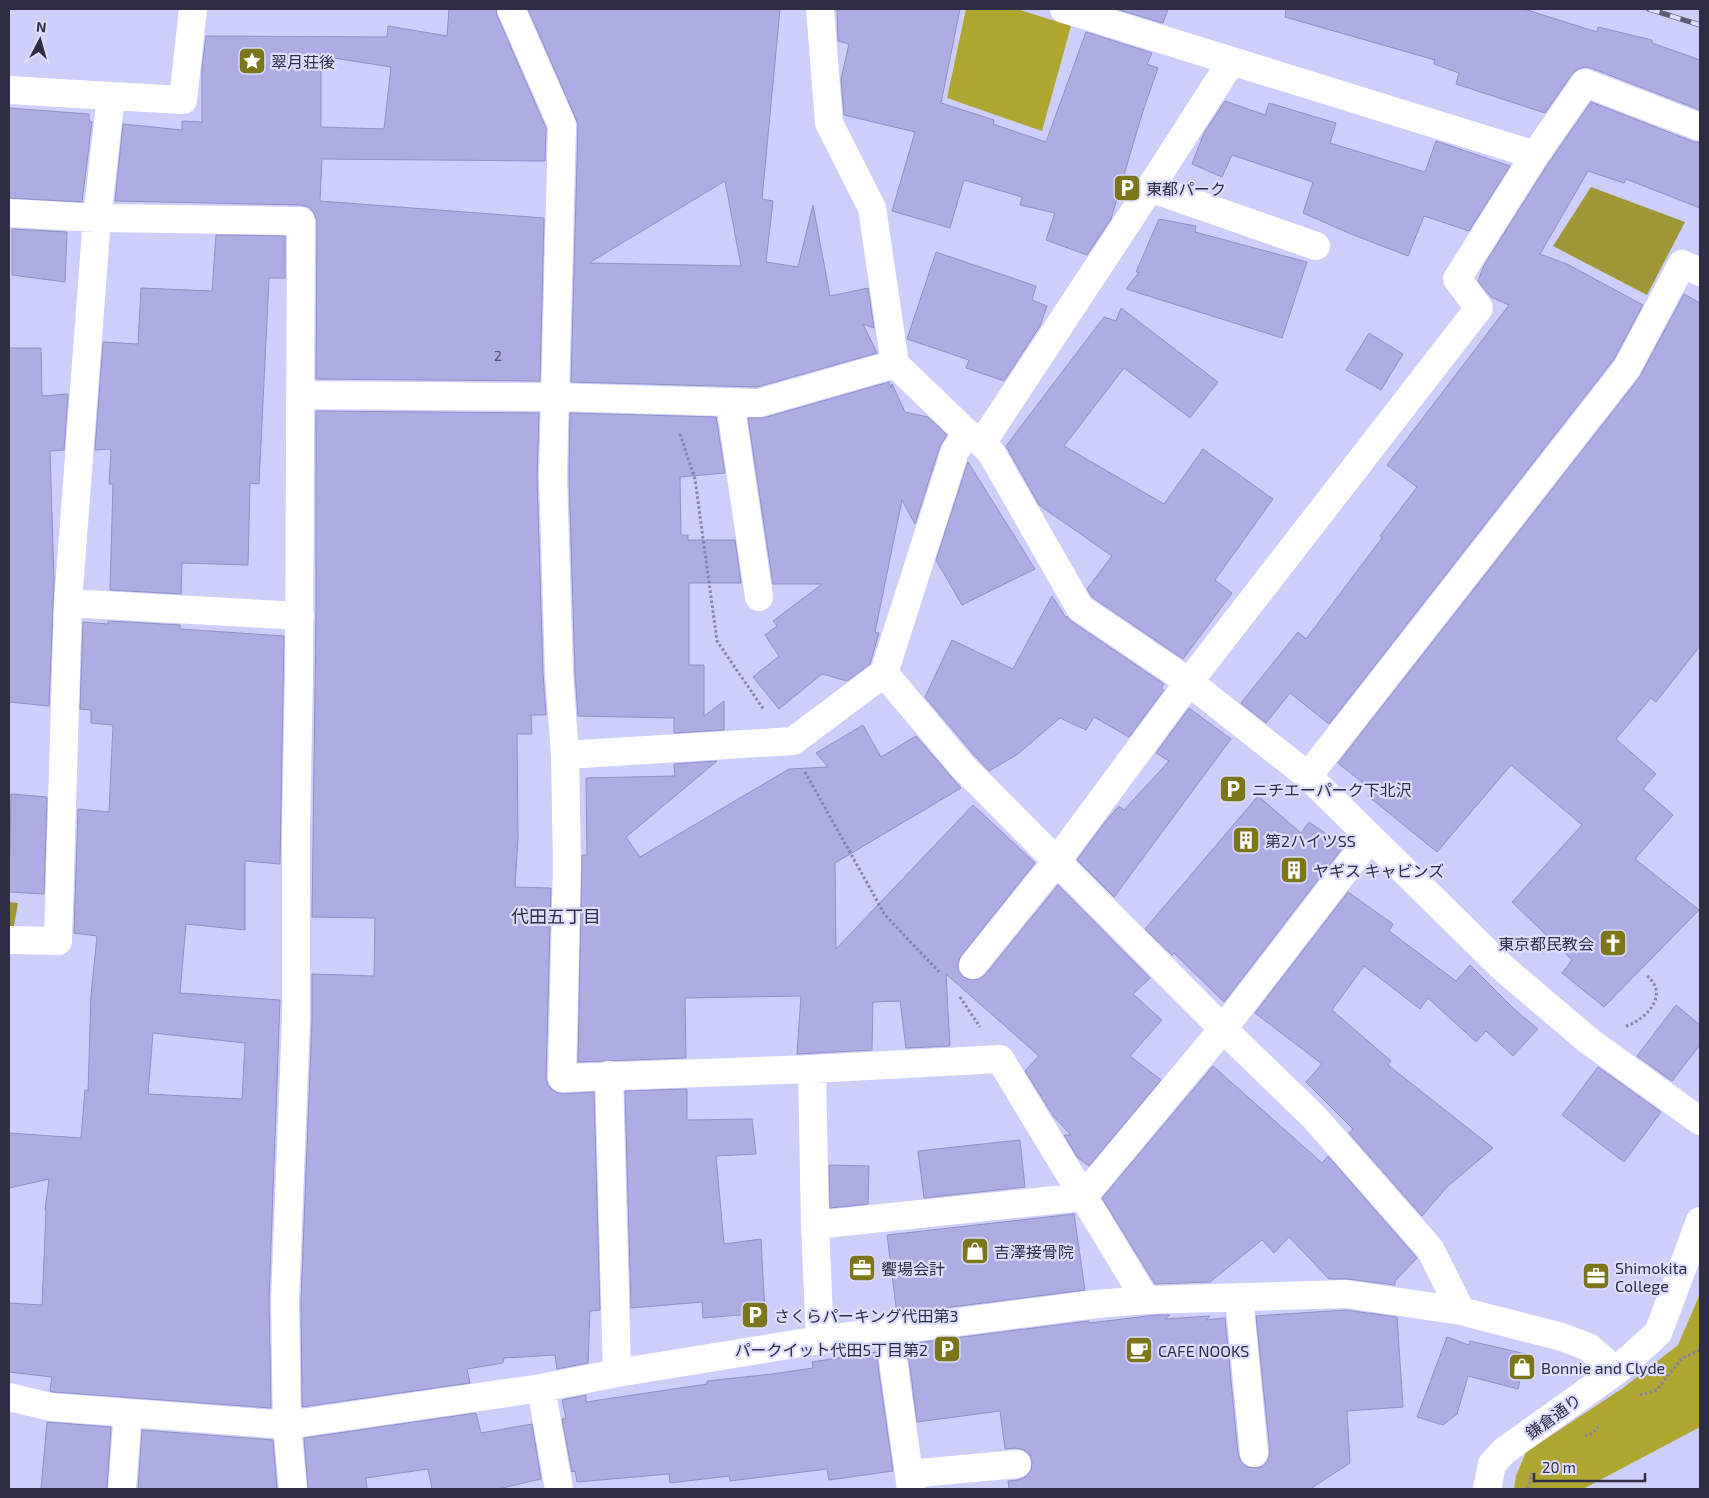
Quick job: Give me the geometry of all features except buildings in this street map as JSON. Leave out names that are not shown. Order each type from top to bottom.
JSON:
[{"type":"street","points":[[9,90],[182,100],[193,9]]},
{"type":"street","points":[[510,9],[562,125],[553,475],[559,673],[565,755],[567,865],[562,1078],[812,1069],[1000,1059],[1146,1300]]},
{"type":"street","points":[[820,9],[829,123],[872,208],[895,364],[992,454],[1080,608],[1188,682],[1308,776],[1502,968],[1589,1041],[1700,1121]]},
{"type":"street","points":[[1064,9],[1534,155]]},
{"type":"street","points":[[565,755],[793,741],[884,673],[955,451],[974,438],[1150,188],[1232,62]]},
{"type":"street","points":[[973,965],[1056,862],[1188,682],[1478,308],[1457,279],[1534,155],[1585,83],[1700,127]]},
{"type":"street","points":[[9,940],[58,940],[68,603],[97,218],[111,96]]},
{"type":"street","points":[[1150,188],[1316,246]]},
{"type":"street","points":[[9,213],[97,218],[301,221],[296,1019],[285,1301],[287,1424],[293,1489]]},
{"type":"street","points":[[1308,776],[1627,368],[1682,264],[1700,272]]},
{"type":"street","points":[[301,395],[554,397],[759,403],[895,364]]},
{"type":"street","points":[[730,402],[759,597]]},
{"type":"street","points":[[68,603],[300,616]]},
{"type":"street","points":[[884,673],[963,767],[1223,1029],[1314,1117],[1430,1248],[1461,1311]]},
{"type":"street","points":[[815,1225],[1083,1197],[1223,1029],[1370,838]]},
{"type":"street","points":[[812,1069],[815,1225],[820,1340]]},
{"type":"street","points":[[609,1075],[617,1373]]},
{"type":"street","name":"鎌倉通り","points":[[1487,1489],[1492,1464],[1504,1451],[1616,1371],[1658,1333],[1700,1221]]},
{"type":"street","points":[[9,1398],[51,1406],[287,1424],[541,1388],[617,1373],[820,1340],[1096,1304],[1146,1300],[1346,1294],[1461,1311],[1562,1337],[1588,1347],[1616,1371]]},
{"type":"street","points":[[1239,1297],[1254,1453]]},
{"type":"street","points":[[889,1331],[910,1482],[1016,1464]]},
{"type":"street","points":[[541,1388],[559,1489]]},
{"type":"street","points":[[122,1489],[128,1413]]},
{"type":"path","points":[[668,401],[695,479],[718,641],[762,708],[793,741],[802,767],[886,915],[942,975]]},
{"type":"path","points":[[1621,1027],[1642,1019],[1654,1001],[1657,989],[1654,982],[1647,976]]},
{"type":"path","points":[[960,996],[1000,1059]]},
{"type":"shaded area","points":[[966,9],[1017,9],[1071,26],[1042,131],[947,98]]},
{"type":"shaded area","points":[[1591,187],[1685,222],[1647,295],[1553,246]]},
{"type":"shaded area","points":[[9,902],[18,903],[13,931],[9,931]]},
{"type":"shaded area","points":[[1700,1294],[1700,1427],[1583,1489],[1514,1489],[1516,1476],[1526,1452],[1623,1388],[1678,1345]]},
{"type":"railway","points":[[1649,9],[1700,25]]},
{"type":"place","name":"翠月荘後","points":[[252,61]]},
{"type":"place","name":"東都パーク","points":[[1127,188]]},
{"type":"place","name":"ニチエーパーク下北沢","points":[[1233,789]]},
{"type":"place","name":"第2ハイツSS","points":[[1246,840]]},
{"type":"place","name":"ヤギス キャビンズ","points":[[1294,870]]},
{"type":"place","name":"東京都民教会","points":[[1613,943]]},
{"type":"place","name":"吉澤接骨院","points":[[975,1251]]},
{"type":"place","name":"饗場会計","points":[[862,1268]]},
{"type":"place","name":"Shimokita College","points":[[1596,1276]]},
{"type":"place","name":"さくらパーキング代田第3","points":[[755,1315]]},
{"type":"place","name":"パークイット代田5丁目第2","points":[[947,1349]]},
{"type":"place","name":"CAFE NOOKS","points":[[1139,1350]]},
{"type":"place","name":"Bonnie and Clyde","points":[[1522,1367]]},
{"type":"district","name":"代田五丁目","points":[[556,916]]}]
